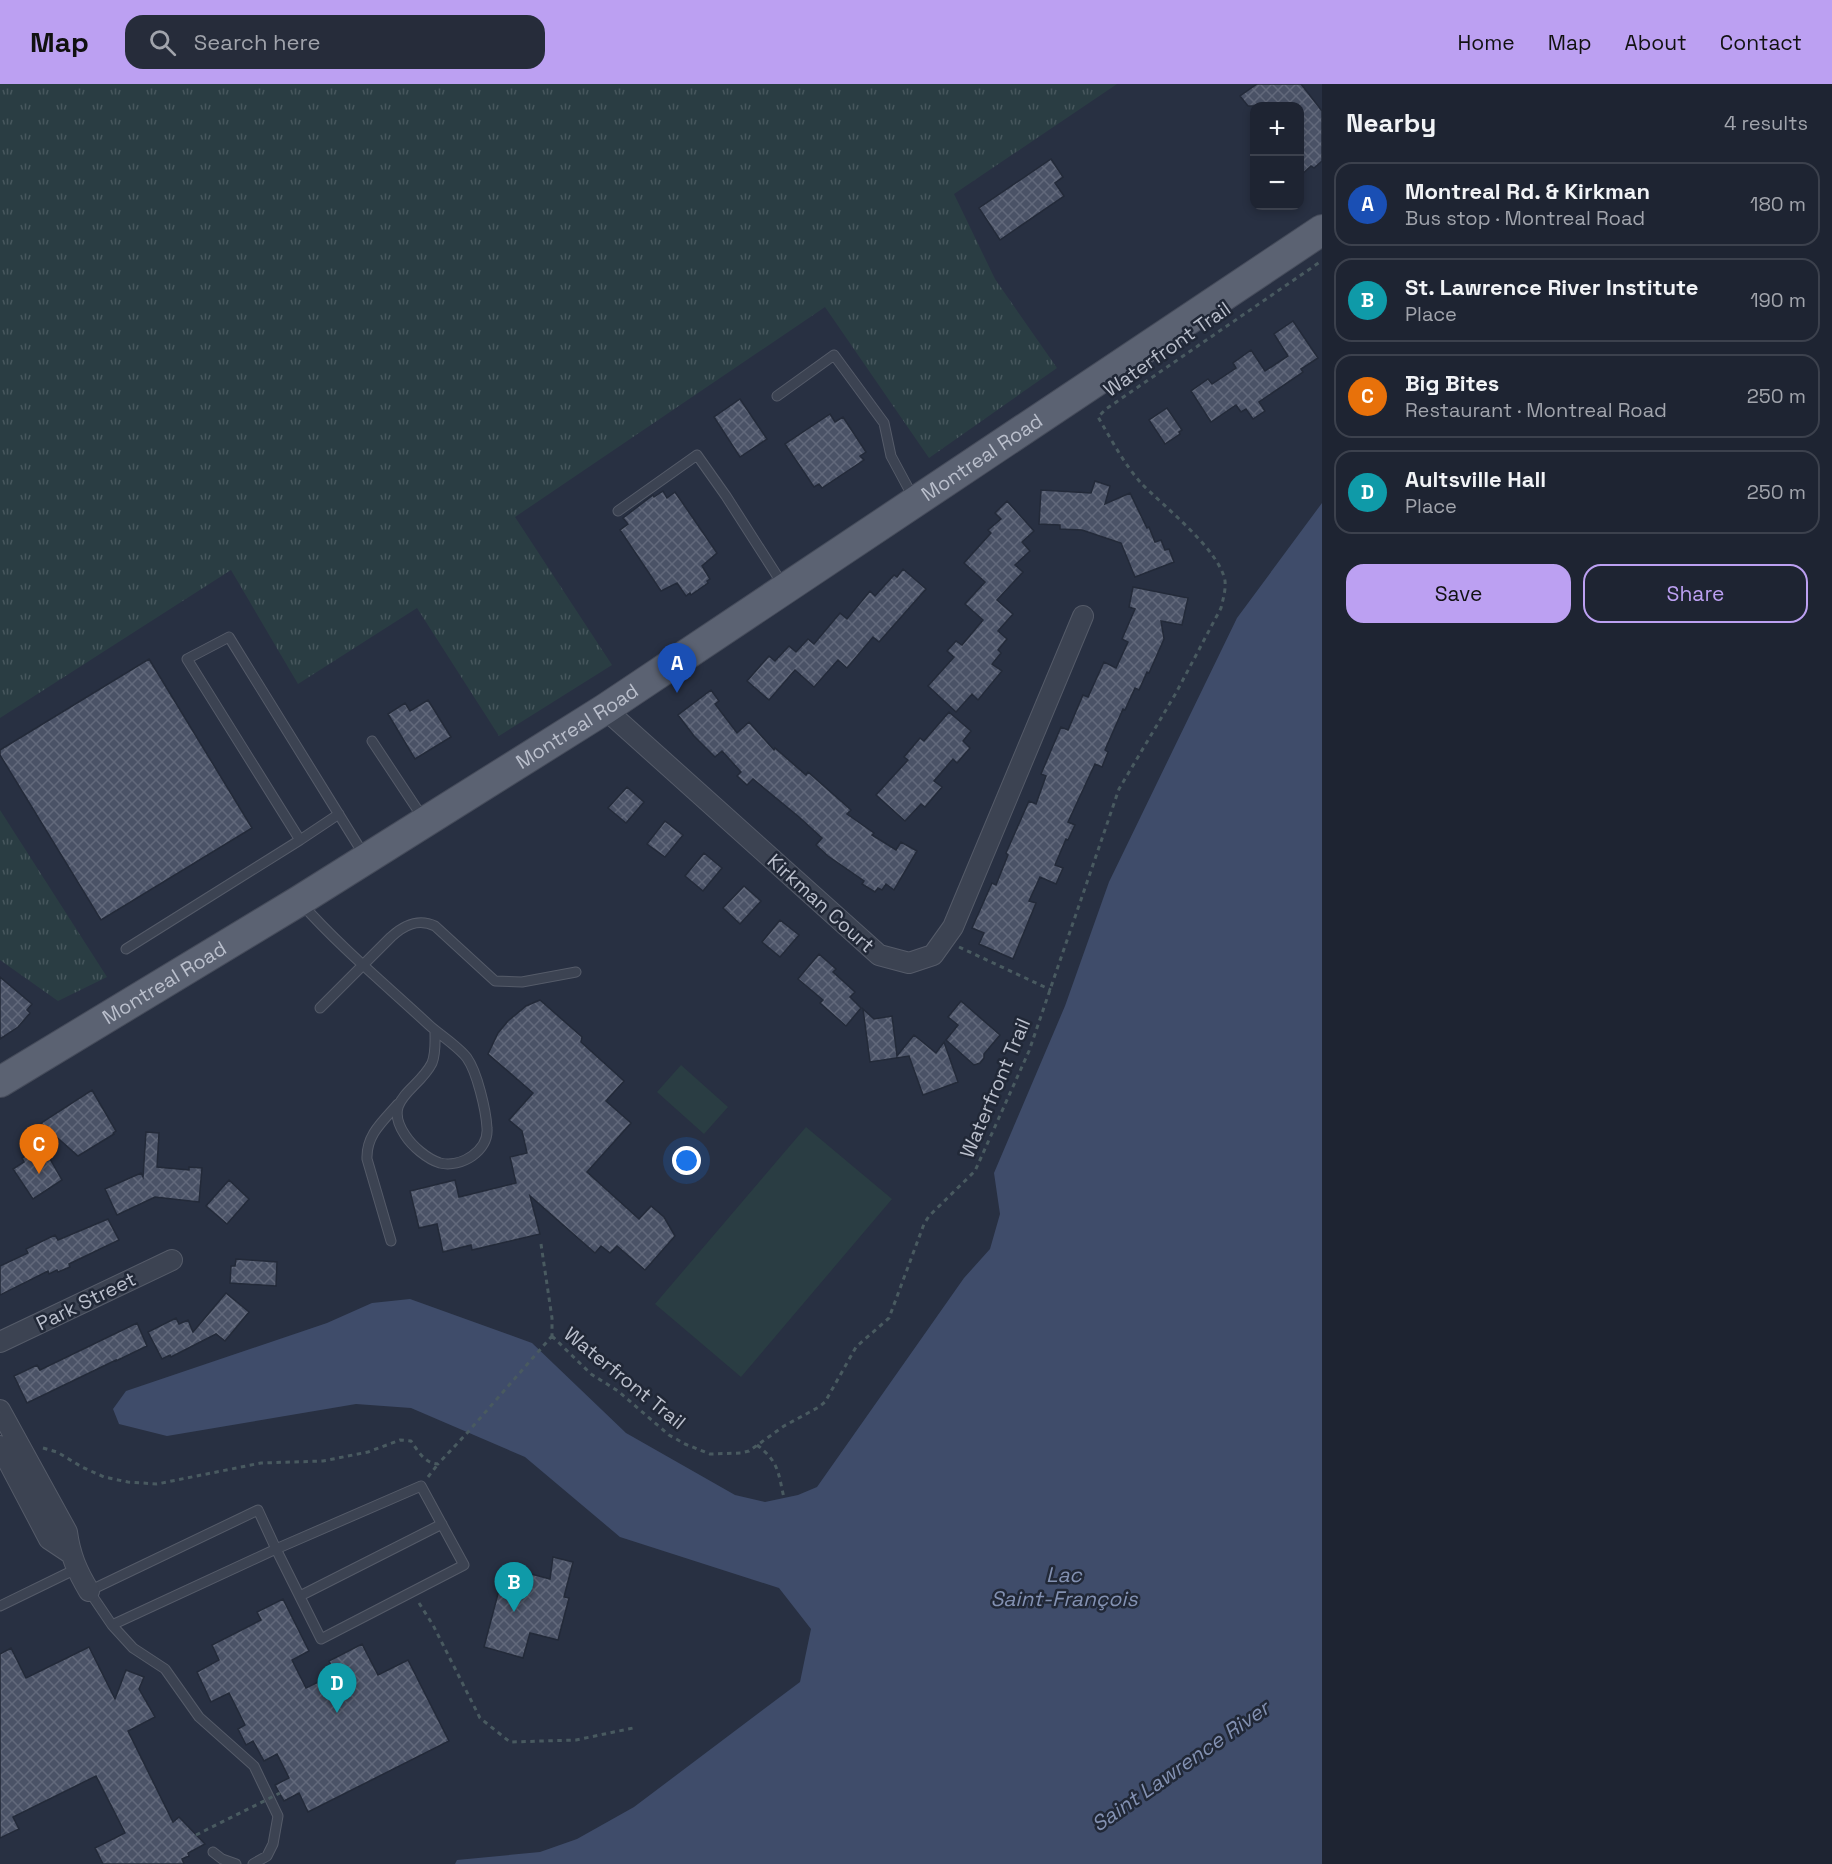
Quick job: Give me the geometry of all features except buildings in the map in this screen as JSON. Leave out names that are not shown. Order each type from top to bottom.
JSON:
[{"type":"main road","name":"Montreal Road","points":[[0,1082],[299,901],[605,710],[1322,230]]},
{"type":"street","name":"Kirkman Court","points":[[605,710],[879,955],[909,963],[933,955],[953,927],[1083,616]]},
{"type":"street","name":"Park Street","points":[[0,1342],[172,1260]]},
{"type":"street","points":[[0,1410],[67,1532],[73,1561],[89,1591]]},
{"type":"street","points":[[0,1446],[49,1539],[73,1561]]},
{"type":"lane","points":[[777,396],[834,355],[884,423],[891,456],[916,502]]},
{"type":"lane","points":[[618,512],[697,455],[786,589]]},
{"type":"lane","points":[[300,840],[187,658],[229,637],[367,859]]},
{"type":"lane","points":[[372,741],[426,822]]},
{"type":"lane","points":[[126,949],[339,814]]},
{"type":"lane","points":[[299,901],[435,1031],[467,1058],[474,1073],[488,1133],[484,1143],[471,1158],[455,1163],[441,1163],[428,1158],[405,1136],[398,1122],[398,1104]]},
{"type":"lane","points":[[320,1008],[402,927],[413,923],[427,922],[444,933],[495,981],[522,981],[576,972]]},
{"type":"lane","points":[[391,1241],[367,1159],[366,1147],[374,1131],[431,1064],[435,1031]]},
{"type":"lane","points":[[112,1625],[276,1549],[421,1486],[464,1564],[321,1639],[276,1549],[258,1510],[89,1591],[112,1625],[134,1648],[165,1669],[199,1717],[254,1766],[278,1816],[273,1844],[267,1856],[253,1864]]},
{"type":"lane","points":[[300,1596],[442,1524]]},
{"type":"lane","points":[[0,1606],[73,1561]]},
{"type":"lane","points":[[213,1852],[222,1859],[236,1864]]},
{"type":"path","name":"Waterfront Trail","points":[[24,1453],[36,1449],[52,1450],[104,1477],[128,1482],[157,1484],[261,1463],[323,1461],[368,1452],[400,1440],[411,1441],[422,1457],[438,1464],[552,1336],[591,1374],[611,1386],[655,1425],[685,1444],[710,1454],[725,1455],[749,1451],[825,1402],[856,1347],[889,1318],[929,1216],[969,1180],[975,1171],[1029,1051],[1052,990],[1119,789],[1176,693],[1221,608],[1225,588],[1222,572],[1205,546],[1140,481],[1098,417],[1106,409],[1322,260]]},
{"type":"path","points":[[944,940],[1052,990]]},
{"type":"path","points":[[540,1244],[552,1318],[552,1336]]},
{"type":"path","points":[[757,1444],[770,1455],[776,1464],[784,1498]]},
{"type":"path","points":[[412,1592],[434,1625],[480,1718],[510,1742],[576,1740],[633,1728]]},
{"type":"path","points":[[196,1835],[280,1793]]},
{"type":"green space","points":[[0,84],[1117,84],[954,194],[995,279],[1057,368],[929,458],[825,307],[515,517],[612,665],[499,736],[417,608],[298,684],[231,570],[0,718]]},
{"type":"green space","points":[[0,810],[107,977],[58,1001],[0,960]]},
{"type":"green space","points":[[681,1065],[728,1107],[704,1134],[657,1092]]},
{"type":"green space","points":[[806,1127],[892,1199],[741,1377],[655,1304]]},
{"type":"water","name":"Lac Saint-François","points":[[1322,503],[1322,1864],[455,1864],[457,1860],[540,1852],[577,1839],[634,1807],[800,1682],[811,1629],[779,1588],[620,1537],[525,1457],[411,1408],[356,1404],[167,1436],[119,1424],[113,1409],[126,1391],[327,1323],[372,1303],[410,1299],[532,1343],[626,1433],[735,1495],[765,1502],[798,1495],[817,1487],[964,1278],[990,1249],[1000,1214],[994,1173],[1065,1006],[1109,882],[1237,618]]},
{"type":"place","name":"Montreal Rd. & Kirkman","points":[[677,693]]},
{"type":"place","name":"Big Bites","points":[[39,1174]]},
{"type":"place","name":"St. Lawrence River Institute","points":[[514,1612]]},
{"type":"place","name":"Aultsville Hall","points":[[337,1713]]},
{"type":"water label","name":"Saint Lawrence River","points":[[1180,1766]]}]
